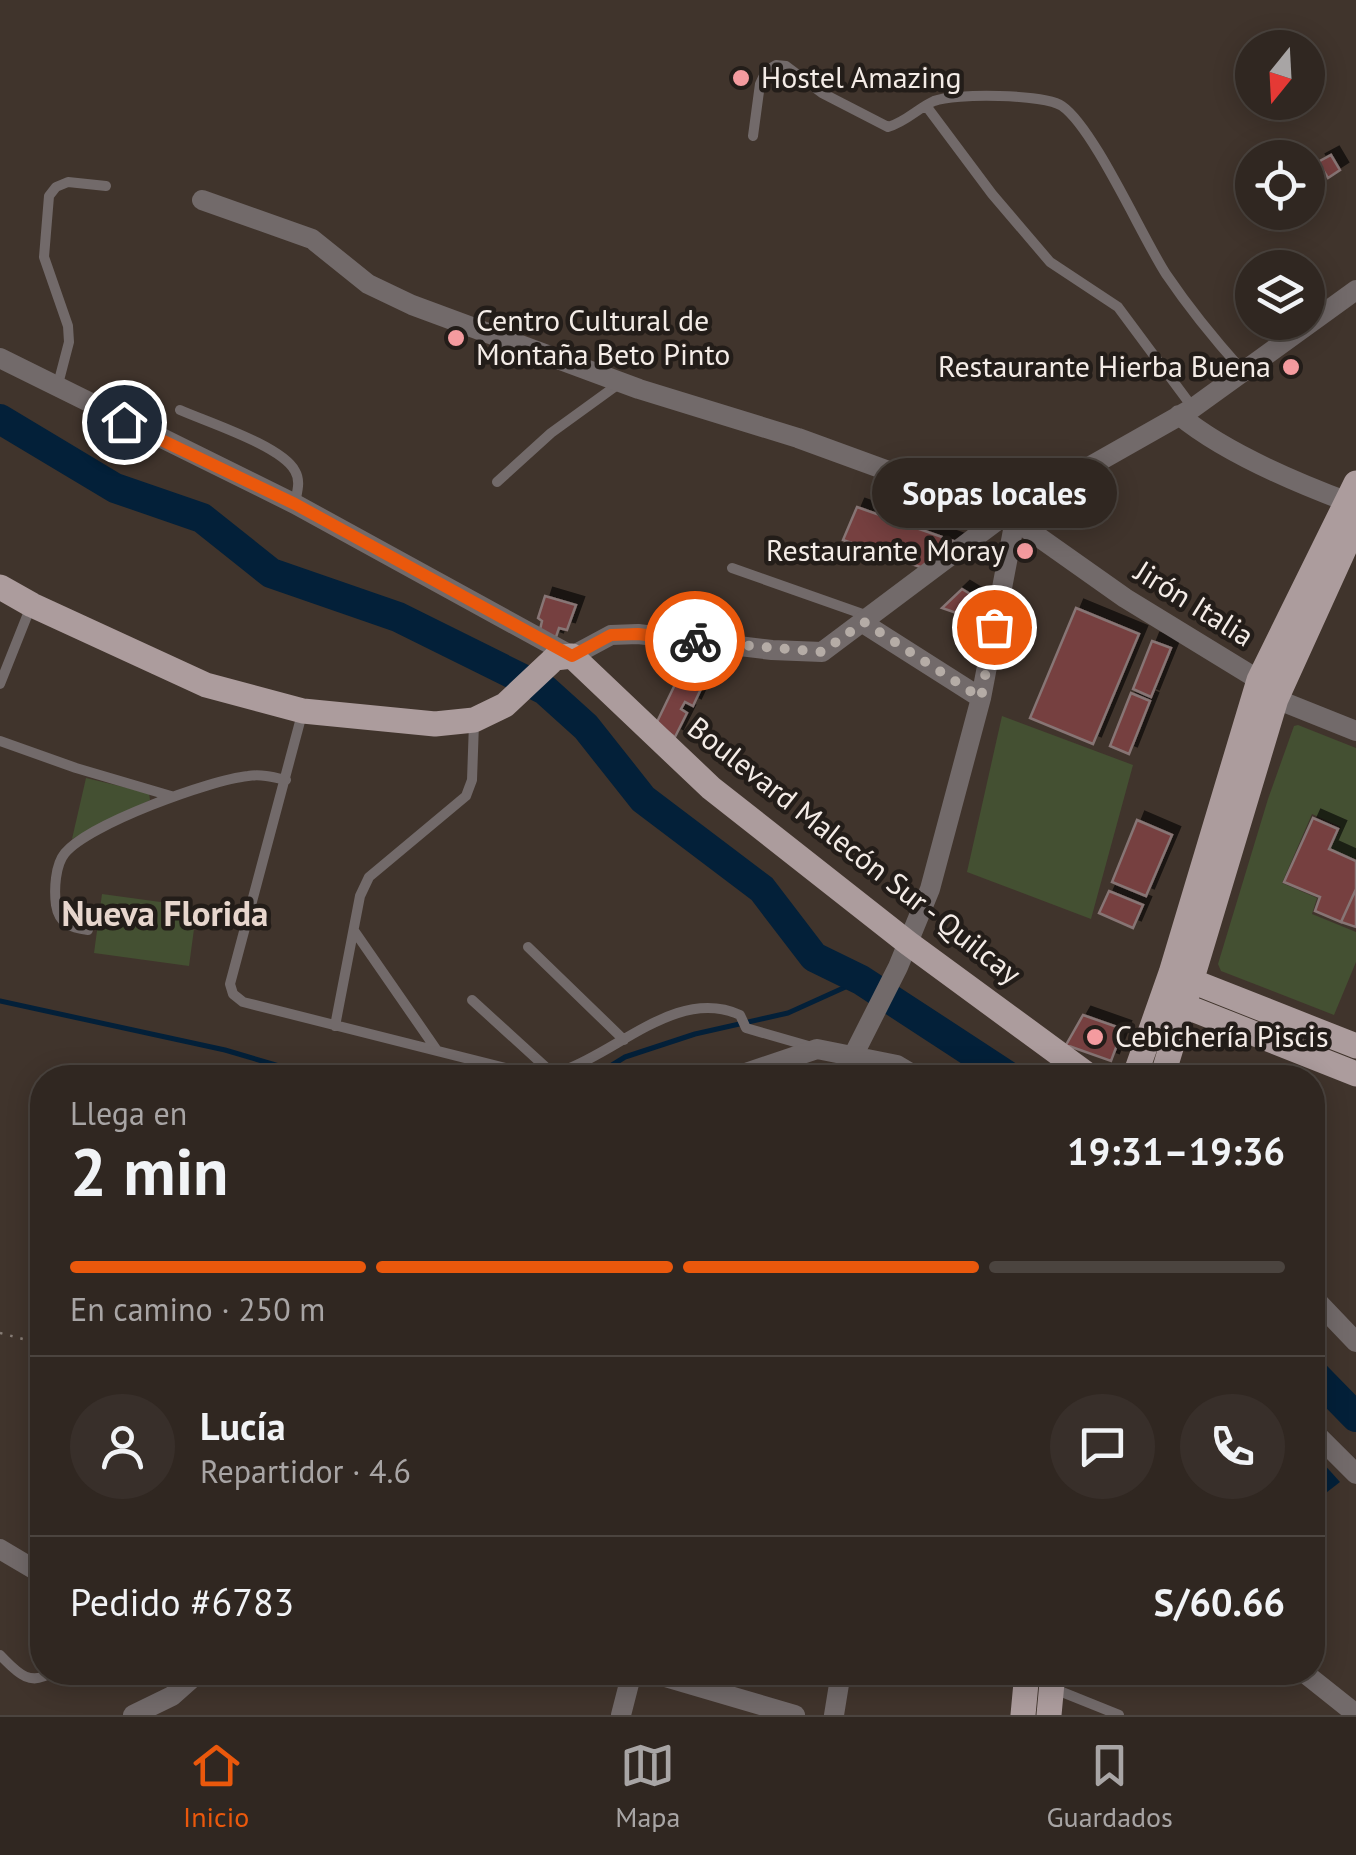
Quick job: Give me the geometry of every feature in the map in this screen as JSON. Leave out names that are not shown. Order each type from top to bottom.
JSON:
[{"type":"main road","points":[[1164,1065],[1177,989],[1268,689],[1353,503]]},
{"type":"main road","points":[[0,586],[32,605],[206,685],[303,711],[434,724],[474,720],[505,705],[564,657]]},
{"type":"main road","name":"Boulevard Malecón Sur - Quilcay","points":[[564,657],[903,955],[1072,1065]]},
{"type":"main road","points":[[1177,989],[1356,1046]]},
{"type":"main road","points":[[1177,989],[1356,1074]]},
{"type":"main road","points":[[1140,1065],[1177,989]]},
{"type":"main road","points":[[1023,1715],[1025,1685]]},
{"type":"main road","points":[[1050,1715],[1052,1685]]},
{"type":"street","name":"Jirón Italia","points":[[202,200],[312,240],[368,284],[412,305],[621,382],[798,438],[1011,517],[1125,598],[1268,689],[1356,731]]},
{"type":"street","points":[[564,657],[611,635],[638,634],[822,652],[1011,517],[1186,411],[1356,290]]},
{"type":"street","name":"Boulevard Malecón Sur - Quilcay","points":[[0,358],[295,504],[564,657]]},
{"type":"street","points":[[1186,411],[1193,427],[1263,466],[1353,503]]},
{"type":"street","points":[[852,1065],[930,890],[981,698],[1011,517]]},
{"type":"street","points":[[868,620],[981,698]]},
{"type":"street","points":[[769,1065],[818,1048],[859,1046],[896,1065]]},
{"type":"street","points":[[1325,1310],[1356,1342]]},
{"type":"street","points":[[1325,1443],[1356,1474]]},
{"type":"street","points":[[0,1549],[30,1567]]},
{"type":"street","points":[[137,1714],[184,1685]]},
{"type":"street","points":[[622,1715],[629,1685]]},
{"type":"street","points":[[692,1685],[795,1715]]},
{"type":"street","points":[[834,1715],[839,1685]]},
{"type":"street","points":[[1320,1685],[1356,1714]]},
{"type":"lane","points":[[754,136],[760,84],[766,71],[776,65],[786,66],[822,93],[888,127],[934,101],[976,96],[1050,101],[1063,106],[1085,133],[1166,274],[1242,370]]},
{"type":"lane","points":[[927,107],[992,194],[1050,262],[1118,306],[1186,411]]},
{"type":"lane","points":[[56,388],[69,342],[68,326],[44,256],[49,196],[56,187],[68,182],[106,186]]},
{"type":"lane","points":[[497,482],[551,433],[621,382]]},
{"type":"lane","points":[[180,410],[273,451],[295,468],[299,484],[295,504]]},
{"type":"lane","points":[[732,568],[868,620]]},
{"type":"lane","points":[[0,684],[32,605]]},
{"type":"lane","points":[[303,711],[230,984],[233,994],[243,1002],[486,1065]]},
{"type":"lane","points":[[336,1026],[360,896],[369,878],[466,796],[472,780],[474,720]]},
{"type":"lane","points":[[0,740],[76,768],[172,796]]},
{"type":"lane","points":[[88,930],[61,921],[56,911],[55,890],[64,853],[121,818],[172,796],[245,776],[286,780]]},
{"type":"lane","points":[[354,931],[437,1050]]},
{"type":"lane","points":[[528,947],[624,1040]]},
{"type":"lane","points":[[472,1000],[543,1065]]},
{"type":"lane","points":[[574,1065],[666,1017],[706,1006],[740,1015],[746,1028],[818,1048]]},
{"type":"lane","points":[[0,1655],[30,1678]]},
{"type":"lane","points":[[1062,1685],[1119,1715]]},
{"type":"path","points":[[0,1333],[30,1341]]},
{"type":"green space","points":[[1002,716],[1133,765],[1091,919],[967,872]]},
{"type":"green space","points":[[1294,726],[1356,748],[1356,860],[1330,849],[1341,827],[1312,814],[1282,883],[1317,898],[1312,914],[1356,932],[1356,962],[1334,1015],[1221,971],[1218,964],[1268,799]]},
{"type":"green space","points":[[86,778],[149,793],[150,800],[72,839]]},
{"type":"green space","points":[[102,894],[197,907],[189,966],[94,953]]},
{"type":"water","points":[[1325,1466],[1340,1482],[1325,1494]]},
{"type":"building","points":[[1331,155],[1340,170],[1328,178],[1325,173],[1325,158]]},
{"type":"building","points":[[857,507],[959,543],[926,569],[843,540]]},
{"type":"building","points":[[962,589],[988,605],[982,622],[942,608]]},
{"type":"building","points":[[545,596],[576,605],[567,630],[559,628],[555,640],[539,634],[542,621],[538,618]]},
{"type":"building","points":[[1076,608],[1139,634],[1093,744],[1030,718]]},
{"type":"building","points":[[1152,641],[1171,648],[1151,697],[1133,689]]},
{"type":"building","points":[[693,647],[719,650],[693,706],[685,702],[681,709],[687,713],[675,737],[656,724]]},
{"type":"building","points":[[1131,693],[1150,701],[1129,754],[1110,746]]},
{"type":"building","points":[[1313,818],[1338,829],[1329,849],[1356,861],[1356,889],[1341,922],[1315,911],[1320,897],[1284,882]]},
{"type":"building","points":[[1137,820],[1172,835],[1146,896],[1112,882]]},
{"type":"building","points":[[1356,889],[1356,927],[1341,922]]},
{"type":"building","points":[[1109,891],[1143,905],[1133,928],[1099,913]]},
{"type":"building","name":"Cebichería Piscis","points":[[1083,1015],[1123,1029],[1111,1061],[1066,1045]]},
{"type":"waterway","points":[[0,419],[115,488],[202,518],[271,573],[398,617],[545,690],[586,727],[643,799],[762,889],[814,957],[861,980],[991,1065]]},
{"type":"waterway","points":[[612,1065],[695,1034],[788,1013],[861,980]]},
{"type":"waterway","points":[[0,1001],[225,1050],[276,1065]]},
{"type":"waterway","points":[[1325,1385],[1356,1417]]},
{"type":"way so far","points":[[695,641],[822,652],[864,622],[981,698],[994,627]]},
{"type":"place","name":"Hostel Amazing","points":[[741,78]]},
{"type":"place","name":"Centro Cultural de Montaña Beto Pinto","points":[[456,338]]},
{"type":"place","name":"Restaurante Hierba Buena","points":[[1291,367]]},
{"type":"place","name":"Restaurante Moray","points":[[1025,551]]},
{"type":"place","name":"Sopas locales","points":[[994,627]]},
{"type":"place","name":"Cebichería Piscis","points":[[1095,1037]]},
{"type":"district","name":"Nueva Florida","points":[[165,914]]},
{"type":"route","points":[[124,422],[295,504],[572,656],[611,635],[695,641]]}]
